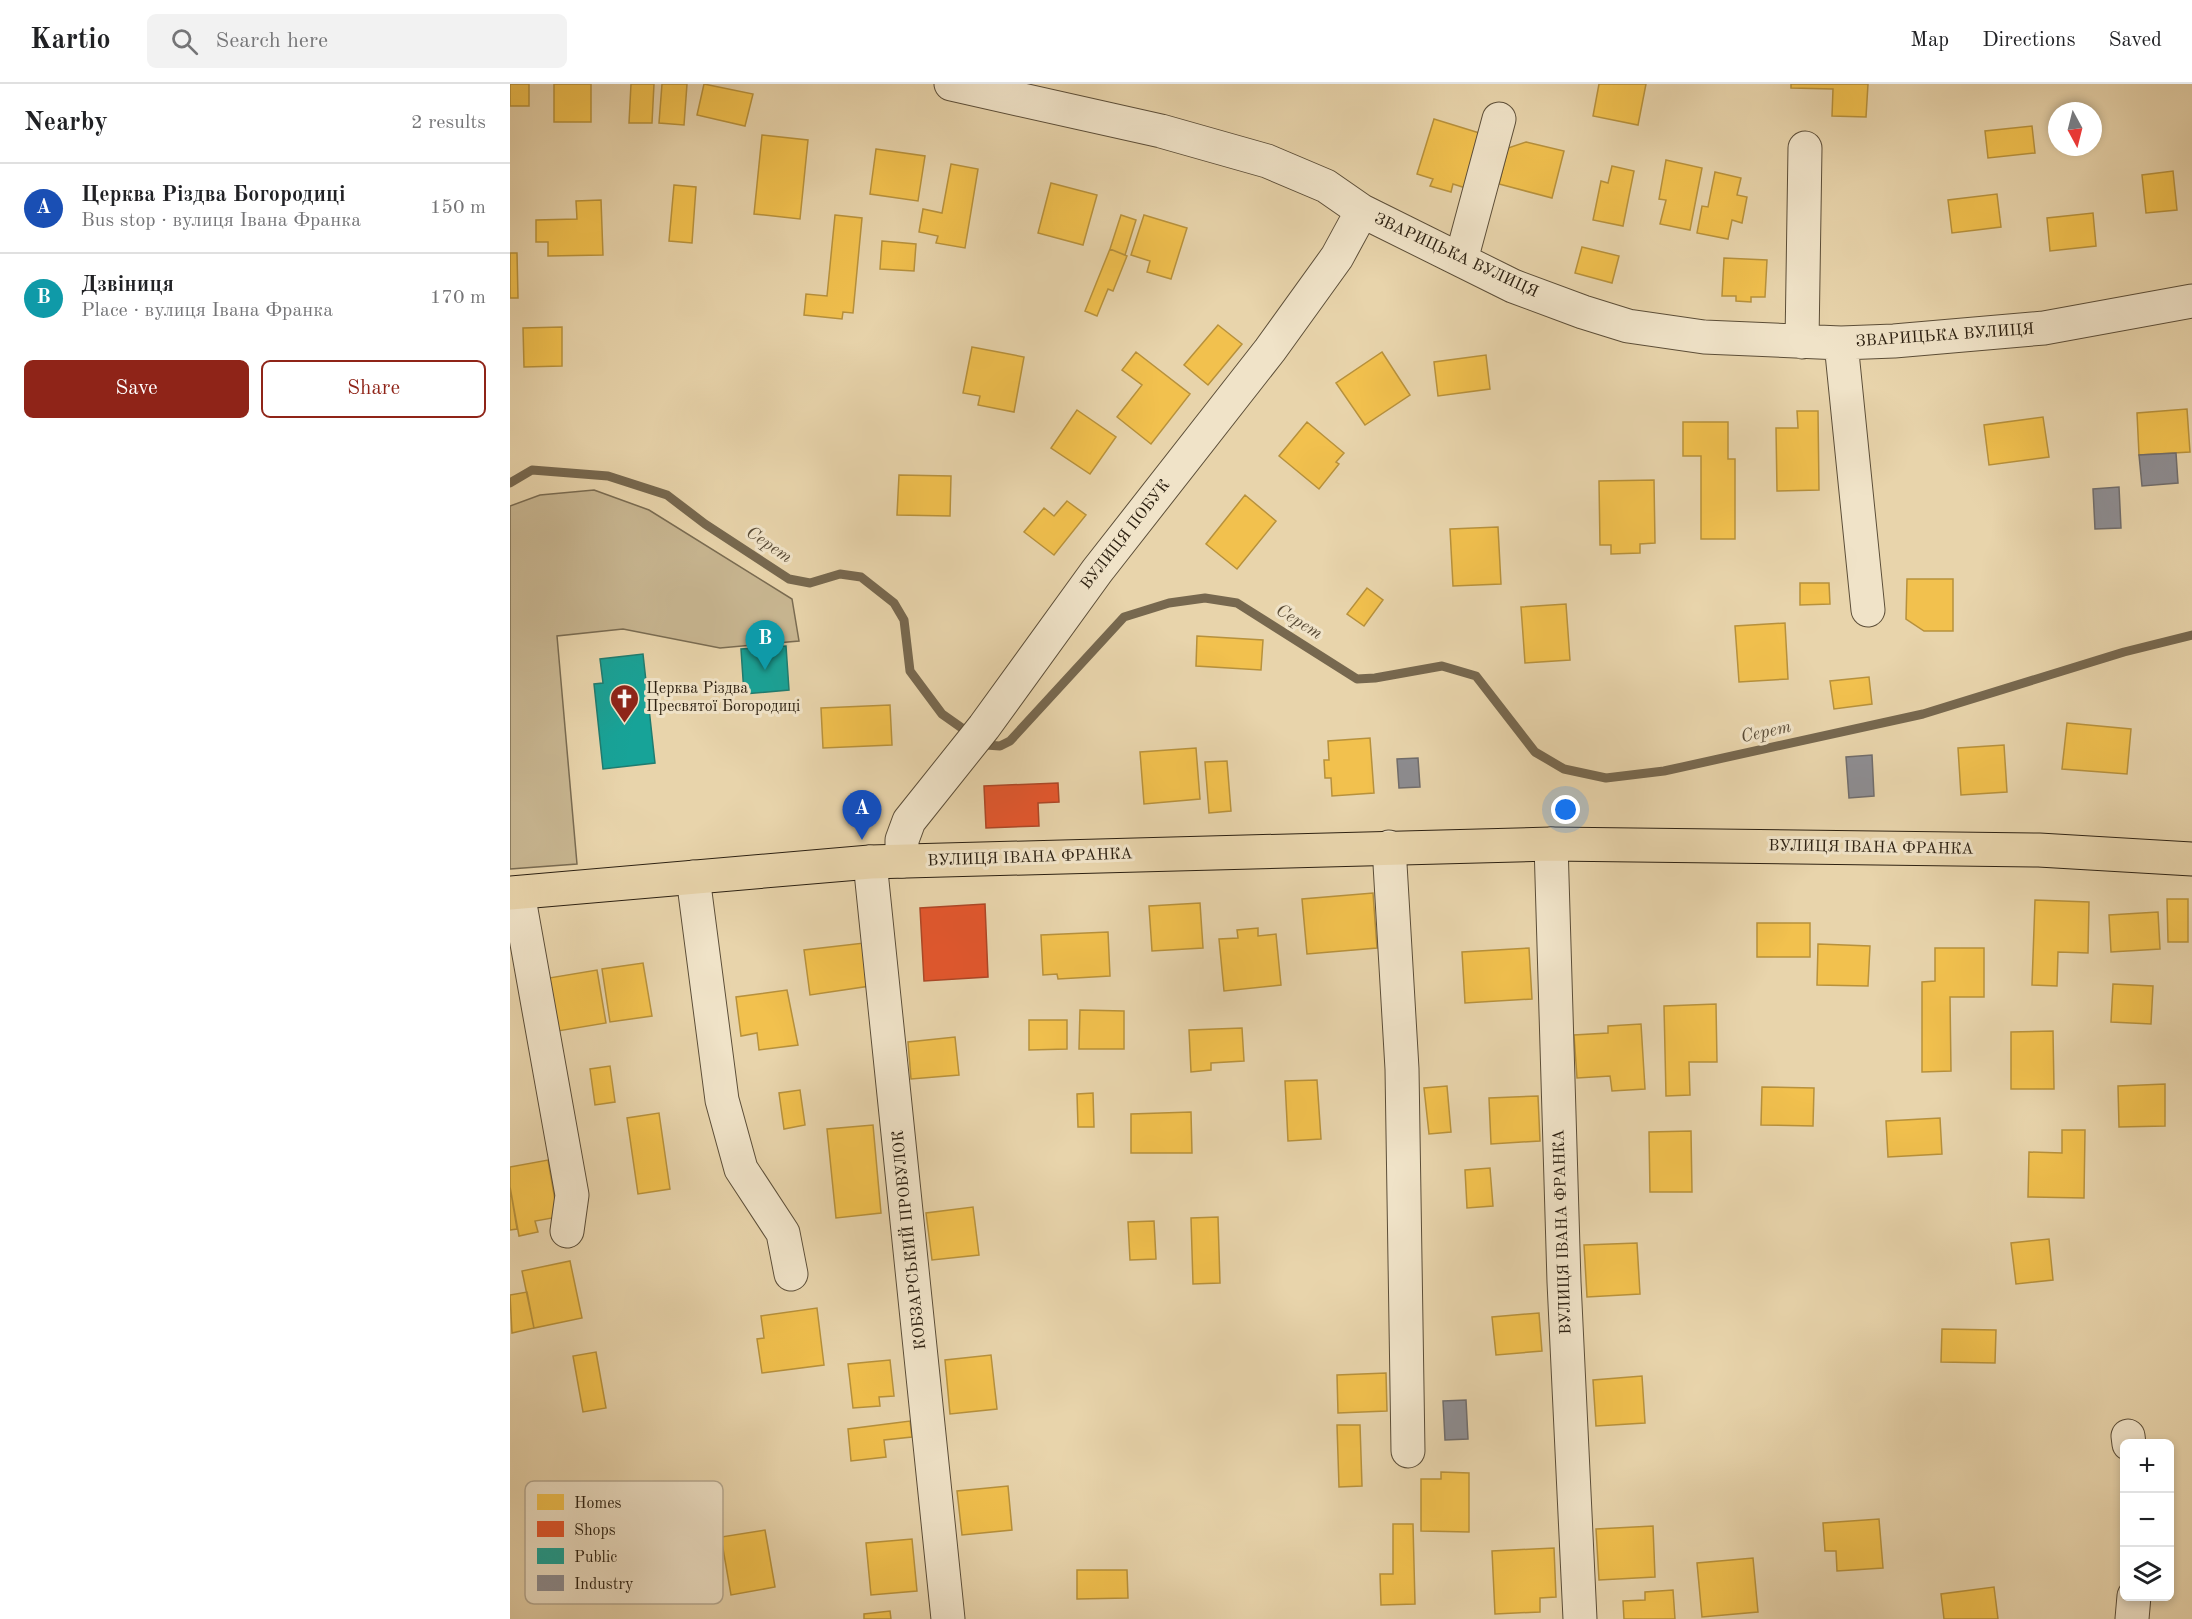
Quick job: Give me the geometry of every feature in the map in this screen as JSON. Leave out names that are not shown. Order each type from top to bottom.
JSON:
[{"type":"main road","name":"ВУЛИЦЯ ІВАНА ФРАНКА","points":[[514,893],[870,862],[1551,844],[2039,850],[2192,859]]},
{"type":"street","name":"ЗВАРИЦЬКА ВУЛИЦЯ","points":[[951,84],[1161,131],[1267,161],[1326,186],[1362,211],[1513,286],[1628,326],[1704,337],[1841,343],[2035,329],[2192,301]]},
{"type":"street","points":[[1461,260],[1499,119]]},
{"type":"street","points":[[1802,342],[1805,148]]},
{"type":"street","name":"ВУЛИЦЯ ПОБУК","points":[[902,861],[902,840],[909,821],[958,762],[1097,571],[1270,350],[1337,257],[1362,211]]},
{"type":"street","points":[[1841,343],[1868,610]]},
{"type":"street","name":"ВУЛИЦЯ ІВАНА ФРАНКА","points":[[1551,844],[1564,1282],[1580,1619]]},
{"type":"street","points":[[1389,848],[1402,1069],[1408,1451]]},
{"type":"street","name":"КОБЗАРСЬКИЙ ПРОВУЛОК","points":[[870,862],[948,1619]]},
{"type":"street","points":[[693,878],[722,1100],[741,1169],[783,1233],[791,1274]]},
{"type":"street","points":[[514,893],[572,1195],[567,1231]]},
{"type":"street","points":[[2132,1619],[2134,1601]]},
{"type":"shaded area","points":[[594,490],[649,510],[792,599],[799,641],[720,648],[623,629],[557,636],[577,864],[510,869],[510,506],[540,495]]},
{"type":"building: Homes","points":[[510,84],[529,84],[529,106],[510,106]]},
{"type":"building: Homes","points":[[554,84],[591,84],[591,122],[554,122]]},
{"type":"building: Homes","points":[[631,84],[654,84],[652,123],[629,123]]},
{"type":"building: Homes","points":[[662,84],[687,84],[684,125],[659,123]]},
{"type":"building: Homes","points":[[704,84],[753,94],[745,126],[697,115]]},
{"type":"building: Homes","points":[[1599,84],[1646,84],[1638,125],[1593,116]]},
{"type":"building: Homes","points":[[1791,84],[1868,84],[1866,117],[1832,116],[1833,89],[1791,88]]},
{"type":"building: Homes","points":[[1434,119],[1486,135],[1469,189],[1453,184],[1451,192],[1430,186],[1433,179],[1417,174]]},
{"type":"building: Homes","points":[[2032,126],[2035,153],[1988,158],[1985,131]]},
{"type":"building: Homes","points":[[762,135],[808,140],[800,219],[754,214]]},
{"type":"building: Homes","points":[[1526,142],[1564,151],[1552,198],[1499,184],[1508,148]]},
{"type":"building: Homes","points":[[876,149],[925,156],[918,201],[870,194]]},
{"type":"building: Homes","points":[[1666,160],[1702,168],[1690,230],[1660,224],[1666,200],[1659,199]]},
{"type":"building: Homes","points":[[951,164],[978,169],[965,248],[936,243],[938,236],[919,232],[923,209],[942,213]]},
{"type":"building: Homes","points":[[1612,166],[1634,171],[1623,226],[1593,220],[1601,181],[1608,183]]},
{"type":"building: Homes","points":[[2173,171],[2177,210],[2146,213],[2142,175]]},
{"type":"building: Homes","points":[[1715,172],[1741,178],[1737,195],[1747,197],[1742,223],[1732,220],[1728,239],[1697,233],[1702,206],[1708,207]]},
{"type":"building: Homes","points":[[1051,183],[1097,195],[1083,245],[1038,233]]},
{"type":"building: Homes","points":[[674,185],[696,187],[692,243],[669,241]]},
{"type":"building: Homes","points":[[1997,194],[2001,227],[1952,233],[1948,200]]},
{"type":"building: Homes","points":[[601,200],[603,255],[548,256],[548,242],[536,242],[536,220],[577,219],[576,201]]},
{"type":"building: Homes","points":[[2093,213],[2096,246],[2050,251],[2047,218]]},
{"type":"building: Homes","points":[[835,215],[862,218],[853,313],[843,312],[842,319],[804,315],[806,294],[827,296]]},
{"type":"building: Homes","points":[[1121,215],[1136,220],[1125,255],[1110,249]]},
{"type":"building: Homes","points":[[1144,215],[1187,228],[1171,279],[1147,272],[1150,261],[1131,255]]},
{"type":"building: Homes","points":[[882,241],[916,244],[914,271],[880,269]]},
{"type":"building: Homes","points":[[1582,247],[1619,256],[1612,283],[1575,273]]},
{"type":"building: Homes","points":[[1110,249],[1127,256],[1113,291],[1108,289],[1097,316],[1085,311]]},
{"type":"building: Homes","points":[[510,253],[517,253],[518,298],[510,298]]},
{"type":"building: Homes","points":[[1724,258],[1767,260],[1765,297],[1751,297],[1751,302],[1736,301],[1736,296],[1722,296]]},
{"type":"building: Homes","points":[[1218,325],[1242,344],[1208,385],[1184,365]]},
{"type":"building: Homes","points":[[562,327],[562,366],[524,367],[523,328]]},
{"type":"building: Homes","points":[[972,347],[1024,357],[1014,412],[978,405],[980,396],[963,393]]},
{"type":"building: Homes","points":[[1136,352],[1190,394],[1151,444],[1117,417],[1142,385],[1122,370]]},
{"type":"building: Homes","points":[[1382,352],[1410,395],[1365,425],[1336,383]]},
{"type":"building: Homes","points":[[1486,355],[1490,389],[1438,396],[1434,362]]},
{"type":"building: Homes","points":[[2187,409],[2190,452],[2139,455],[2137,413]]},
{"type":"building: Homes","points":[[1077,410],[1116,437],[1090,474],[1051,448]]},
{"type":"building: Homes","points":[[1797,411],[1818,411],[1819,490],[1777,491],[1776,428],[1798,428]]},
{"type":"building: Homes","points":[[2043,417],[2049,457],[1989,465],[1984,425]]},
{"type":"building: Homes","points":[[1307,422],[1344,453],[1336,462],[1339,464],[1319,489],[1279,456]]},
{"type":"building: Homes","points":[[1683,422],[1728,422],[1728,459],[1735,459],[1735,539],[1701,539],[1701,456],[1683,456]]},
{"type":"building: Homes","points":[[899,475],[951,476],[950,516],[897,515]]},
{"type":"building: Homes","points":[[1654,480],[1655,543],[1640,544],[1640,553],[1611,554],[1611,545],[1600,545],[1599,481]]},
{"type":"building: Homes","points":[[1245,495],[1276,521],[1237,569],[1206,544]]},
{"type":"building: Homes","points":[[1067,501],[1086,515],[1054,555],[1024,532],[1044,508],[1054,516]]},
{"type":"building: Homes","points":[[1498,527],[1501,584],[1453,586],[1450,529]]},
{"type":"building: Homes","points":[[1907,579],[1953,579],[1953,631],[1924,631],[1906,619]]},
{"type":"building: Homes","points":[[1800,583],[1829,583],[1830,604],[1800,605]]},
{"type":"building: Homes","points":[[1367,588],[1383,600],[1364,626],[1347,614]]},
{"type":"building: Homes","points":[[1566,604],[1570,660],[1525,663],[1521,607]]},
{"type":"building: Homes","points":[[1785,623],[1788,679],[1739,682],[1735,626]]},
{"type":"building: Homes","points":[[1197,636],[1263,640],[1261,670],[1196,666]]},
{"type":"building: Homes","points":[[1869,677],[1872,704],[1834,709],[1830,681]]},
{"type":"building: Homes","points":[[890,705],[892,745],[823,748],[821,708]]},
{"type":"building: Homes","points":[[2067,723],[2131,729],[2127,774],[2062,769]]},
{"type":"building: Homes","points":[[1370,738],[1374,793],[1332,796],[1331,778],[1325,778],[1324,760],[1329,760],[1328,741]]},
{"type":"building: Homes","points":[[2004,745],[2007,792],[1961,795],[1958,748]]},
{"type":"building: Homes","points":[[1196,748],[1200,799],[1144,804],[1140,752]]},
{"type":"building: Homes","points":[[1227,761],[1231,811],[1209,813],[1205,762]]},
{"type":"building: Homes","points":[[1373,893],[1377,948],[1307,954],[1302,899]]},
{"type":"building: Homes","points":[[2167,899],[2188,899],[2188,942],[2168,942]]},
{"type":"building: Homes","points":[[2035,900],[2089,902],[2088,953],[2058,952],[2057,986],[2032,985]]},
{"type":"building: Homes","points":[[1200,903],[1203,948],[1152,951],[1149,906]]},
{"type":"building: Homes","points":[[2158,912],[2160,949],[2111,952],[2109,915]]},
{"type":"building: Homes","points":[[1757,923],[1810,923],[1810,957],[1757,957]]},
{"type":"building: Homes","points":[[1258,928],[1258,936],[1276,934],[1281,985],[1224,991],[1219,939],[1238,938],[1237,930]]},
{"type":"building: Homes","points":[[1108,932],[1110,976],[1058,979],[1057,974],[1043,975],[1041,935]]},
{"type":"building: Homes","points":[[864,943],[870,986],[810,995],[804,950]]},
{"type":"building: Homes","points":[[1818,944],[1870,946],[1868,986],[1817,985]]},
{"type":"building: Homes","points":[[1529,948],[1532,999],[1465,1003],[1462,952]]},
{"type":"building: Homes","points":[[1935,948],[1984,948],[1984,997],[1950,997],[1951,1071],[1922,1072],[1922,982],[1935,981]]},
{"type":"building: Homes","points":[[643,963],[652,1016],[610,1022],[602,969]]},
{"type":"building: Homes","points":[[597,970],[606,1023],[558,1031],[549,978]]},
{"type":"building: Homes","points":[[2113,984],[2153,986],[2151,1024],[2111,1022]]},
{"type":"building: Homes","points":[[787,990],[798,1045],[759,1050],[757,1033],[741,1036],[736,997]]},
{"type":"building: Homes","points":[[1716,1004],[1717,1062],[1689,1062],[1690,1095],[1666,1096],[1664,1006]]},
{"type":"building: Homes","points":[[1080,1010],[1124,1011],[1124,1049],[1079,1049]]},
{"type":"building: Homes","points":[[1029,1020],[1067,1020],[1067,1049],[1029,1050]]},
{"type":"building: Homes","points":[[1641,1024],[1645,1089],[1612,1091],[1610,1076],[1577,1078],[1574,1035],[1608,1033],[1608,1026]]},
{"type":"building: Homes","points":[[1242,1028],[1244,1061],[1211,1063],[1211,1070],[1191,1072],[1189,1030]]},
{"type":"building: Homes","points":[[2053,1031],[2054,1089],[2011,1089],[2011,1032]]},
{"type":"building: Homes","points":[[955,1037],[959,1075],[911,1079],[908,1042]]},
{"type":"building: Homes","points":[[610,1066],[615,1102],[595,1105],[590,1069]]},
{"type":"building: Homes","points":[[1317,1080],[1321,1139],[1288,1141],[1285,1081]]},
{"type":"building: Homes","points":[[2165,1084],[2165,1126],[2119,1127],[2118,1086]]},
{"type":"building: Homes","points":[[1447,1086],[1451,1132],[1429,1134],[1424,1088]]},
{"type":"building: Homes","points":[[1762,1087],[1814,1088],[1813,1126],[1761,1125]]},
{"type":"building: Homes","points":[[800,1090],[805,1125],[784,1129],[779,1093]]},
{"type":"building: Homes","points":[[1093,1093],[1094,1127],[1078,1127],[1077,1094]]},
{"type":"building: Homes","points":[[1538,1096],[1540,1141],[1491,1144],[1489,1098]]},
{"type":"building: Homes","points":[[1191,1112],[1192,1153],[1131,1153],[1131,1114]]},
{"type":"building: Homes","points":[[659,1113],[670,1189],[638,1194],[627,1118]]},
{"type":"building: Homes","points":[[1940,1118],[1942,1154],[1888,1157],[1886,1121]]},
{"type":"building: Homes","points":[[873,1125],[881,1213],[836,1218],[827,1129]]},
{"type":"building: Homes","points":[[2062,1130],[2085,1130],[2084,1198],[2028,1197],[2029,1152],[2062,1153]]},
{"type":"building: Homes","points":[[1691,1131],[1692,1192],[1650,1192],[1649,1132]]},
{"type":"building: Homes","points":[[548,1160],[558,1217],[535,1221],[538,1232],[519,1236],[510,1187],[510,1167]]},
{"type":"building: Homes","points":[[1490,1168],[1493,1206],[1467,1208],[1465,1170]]},
{"type":"building: Homes","points":[[510,1187],[517,1229],[510,1230]]},
{"type":"building: Homes","points":[[973,1207],[979,1255],[932,1260],[926,1213]]},
{"type":"building: Homes","points":[[1218,1217],[1220,1283],[1193,1284],[1191,1218]]},
{"type":"building: Homes","points":[[1154,1221],[1156,1259],[1130,1260],[1128,1222]]},
{"type":"building: Homes","points":[[2049,1239],[2053,1280],[2016,1284],[2011,1243]]},
{"type":"building: Homes","points":[[1637,1243],[1640,1294],[1587,1297],[1584,1245]]},
{"type":"building: Homes","points":[[570,1261],[582,1318],[534,1328],[522,1271]]},
{"type":"building: Homes","points":[[527,1292],[534,1328],[512,1333],[510,1295]]},
{"type":"building: Homes","points":[[817,1308],[824,1365],[762,1373],[757,1339],[764,1338],[761,1316]]},
{"type":"building: Homes","points":[[1539,1313],[1542,1351],[1496,1355],[1492,1317]]},
{"type":"building: Homes","points":[[1942,1329],[1996,1330],[1995,1363],[1941,1362]]},
{"type":"building: Homes","points":[[596,1352],[606,1408],[583,1412],[573,1356]]},
{"type":"building: Homes","points":[[991,1355],[997,1409],[950,1414],[945,1360]]},
{"type":"building: Homes","points":[[890,1360],[894,1396],[879,1397],[880,1406],[853,1408],[848,1364]]},
{"type":"building: Homes","points":[[1386,1373],[1387,1411],[1338,1413],[1337,1375]]},
{"type":"building: Homes","points":[[1642,1376],[1645,1423],[1596,1426],[1593,1380]]},
{"type":"building: Homes","points":[[910,1421],[912,1437],[884,1440],[886,1457],[851,1461],[848,1429]]},
{"type":"building: Homes","points":[[1337,1425],[1360,1425],[1362,1486],[1339,1487]]},
{"type":"building: Homes","points":[[1441,1472],[1469,1473],[1469,1532],[1421,1531],[1421,1479],[1441,1479]]},
{"type":"building: Homes","points":[[1008,1486],[1012,1530],[962,1535],[957,1491]]},
{"type":"building: Homes","points":[[1879,1519],[1883,1568],[1837,1571],[1836,1551],[1825,1551],[1823,1523]]},
{"type":"building: Homes","points":[[1393,1524],[1413,1524],[1415,1604],[1381,1605],[1380,1574],[1393,1574]]},
{"type":"building: Homes","points":[[1653,1526],[1655,1577],[1599,1580],[1596,1529]]},
{"type":"building: Homes","points":[[765,1530],[775,1587],[731,1595],[723,1537]]},
{"type":"building: Homes","points":[[912,1539],[917,1591],[871,1595],[866,1543]]},
{"type":"building: Homes","points":[[1554,1548],[1556,1597],[1540,1598],[1540,1612],[1495,1614],[1492,1551]]},
{"type":"building: Homes","points":[[1753,1558],[1758,1612],[1702,1617],[1697,1563]]},
{"type":"building: Homes","points":[[1077,1570],[1127,1570],[1128,1598],[1077,1599]]},
{"type":"building: Homes","points":[[1994,1587],[1998,1619],[1944,1619],[1941,1594]]},
{"type":"building: Homes","points":[[1673,1590],[1675,1619],[1624,1619],[1623,1601],[1645,1600],[1645,1592]]},
{"type":"building: Homes","points":[[890,1611],[891,1619],[864,1619],[864,1614]]},
{"type":"building: Shops","points":[[1058,783],[1059,802],[1038,803],[1039,826],[986,828],[984,786]]},
{"type":"building: Shops","points":[[985,904],[988,977],[924,981],[920,908]]},
{"type":"building: Public","points":[[786,646],[789,690],[744,694],[741,649]]},
{"type":"building: Public","name":"Церква Різдва Пресвятої Богородиці","points":[[643,654],[655,763],[603,769],[594,684],[603,683],[600,659]]},
{"type":"building: Industry","points":[[2176,453],[2178,483],[2142,486],[2139,455]]},
{"type":"building: Industry","points":[[2119,487],[2121,528],[2095,529],[2093,489]]},
{"type":"building: Industry","points":[[1872,755],[1874,796],[1849,798],[1846,757]]},
{"type":"building: Industry","points":[[1418,758],[1420,787],[1399,788],[1397,759]]},
{"type":"building: Industry","points":[[1466,1400],[1468,1439],[1445,1440],[1443,1401]]},
{"type":"waterway","name":"Серет","points":[[510,483],[532,470],[608,476],[667,495],[705,524],[789,579],[810,583],[840,574],[861,577],[894,603],[904,620],[910,671],[942,714],[986,745],[1000,746],[1010,741],[1124,617],[1169,603],[1205,598],[1237,603],[1357,679],[1442,666],[1476,676],[1535,752],[1564,769],[1606,778],[1664,771],[1923,714],[2124,652],[2192,635]]},
{"type":"place","name":"Дзвіниця","points":[[765,670]]},
{"type":"place","name":"Церква Різдва Пресвятої Богородиці","points":[[625,724]]},
{"type":"place","name":"Церква Різдва Богородиці","points":[[862,840]]}]
